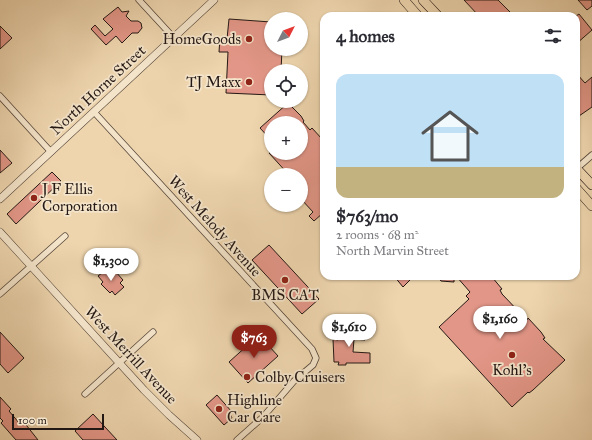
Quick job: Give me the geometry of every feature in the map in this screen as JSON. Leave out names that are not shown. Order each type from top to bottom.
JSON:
[{"type":"main road","points":[[404,0],[414,12]]},
{"type":"main road","points":[[423,0],[434,12]]},
{"type":"main road","points":[[580,172],[592,185]]},
{"type":"main road","points":[[580,192],[592,206]]},
{"type":"street","points":[[139,0],[174,38]]},
{"type":"street","name":"North Horne Street","points":[[0,199],[214,0]]},
{"type":"street","points":[[0,96],[51,152]]},
{"type":"street","name":"West Melody Avenue","points":[[94,112],[312,349],[316,358],[313,365],[294,381],[263,417],[237,440]]},
{"type":"street","points":[[580,165],[592,155]]},
{"type":"street","name":"West Merrill Avenue","points":[[0,232],[119,363],[169,415],[197,440]]},
{"type":"street","points":[[0,294],[65,236]]},
{"type":"street","points":[[85,394],[153,332]]},
{"type":"building","points":[[464,0],[498,0],[510,12],[475,12]]},
{"type":"building","points":[[578,0],[592,0],[592,6],[587,10]]},
{"type":"building","points":[[118,7],[122,12],[129,11],[126,16],[131,21],[138,21],[141,23],[142,28],[138,33],[132,33],[122,43],[116,36],[106,45],[91,29],[95,25],[105,36],[113,29],[103,19]]},
{"type":"building","points":[[580,15],[592,30],[580,40]]},
{"type":"building","points":[[229,19],[264,22],[264,56],[282,56],[281,64],[264,64],[264,95],[226,93],[228,52],[219,52],[220,38],[227,39]]},
{"type":"building","points":[[0,26],[12,38],[0,49]]},
{"type":"building","points":[[580,77],[585,83],[592,77],[592,107],[580,115]]},
{"type":"building","points":[[282,108],[293,108],[301,116],[273,116]]},
{"type":"building","points":[[264,124],[264,132],[260,128]]},
{"type":"building","points":[[308,128],[310,130],[312,128],[320,137],[320,216],[314,221],[309,216],[313,212],[308,207],[308,168],[283,168],[275,160],[308,160]]},
{"type":"building","points":[[0,150],[12,163],[0,173]]},
{"type":"building","name":"J F Ellis Corporation","points":[[52,172],[61,181],[16,224],[7,214]]},
{"type":"building","name":"BMS CAT","points":[[269,245],[319,299],[302,314],[252,260]]},
{"type":"building","points":[[107,269],[112,274],[115,271],[123,280],[120,283],[124,287],[115,295],[112,291],[110,293],[101,284],[103,282],[98,276]]},
{"type":"building","points":[[397,280],[410,280],[403,287]]},
{"type":"building","points":[[440,280],[454,280],[454,282]]},
{"type":"building","name":"Kohl's","points":[[460,280],[494,280],[502,289],[500,290],[502,294],[527,320],[528,318],[541,332],[545,338],[543,339],[565,360],[533,390],[529,393],[528,392],[512,407],[439,327],[469,299],[466,296],[470,292]]},
{"type":"building","points":[[355,329],[364,329],[365,340],[354,339],[353,352],[370,353],[370,363],[346,363],[346,365],[338,365],[339,362],[334,362],[333,339],[338,340],[338,333],[340,333],[340,331],[355,332]]},
{"type":"building","points":[[0,332],[24,358],[8,373],[0,364]]},
{"type":"building","points":[[259,335],[278,356],[248,383],[229,362]]},
{"type":"building","name":"Highline Car Care","points":[[217,395],[232,412],[230,414],[232,418],[224,425],[206,405]]},
{"type":"building","points":[[0,397],[11,409],[9,411],[20,424],[23,421],[38,440],[16,440],[1,423],[3,421],[0,418]]},
{"type":"building","points":[[93,414],[117,440],[83,440],[75,431]]},
{"type":"place","name":"HomeGoods","points":[[249,39]]},
{"type":"place","name":"TJ Maxx","points":[[249,82]]},
{"type":"place","name":"J F Ellis Corporation","points":[[34,198]]},
{"type":"place","name":"BMS CAT","points":[[285,280]]},
{"type":"place","name":"Kohl's","points":[[512,355]]},
{"type":"place","name":"Colby Cruisers","points":[[247,377]]},
{"type":"place","name":"Highline Car Care","points":[[219,409]]}]
